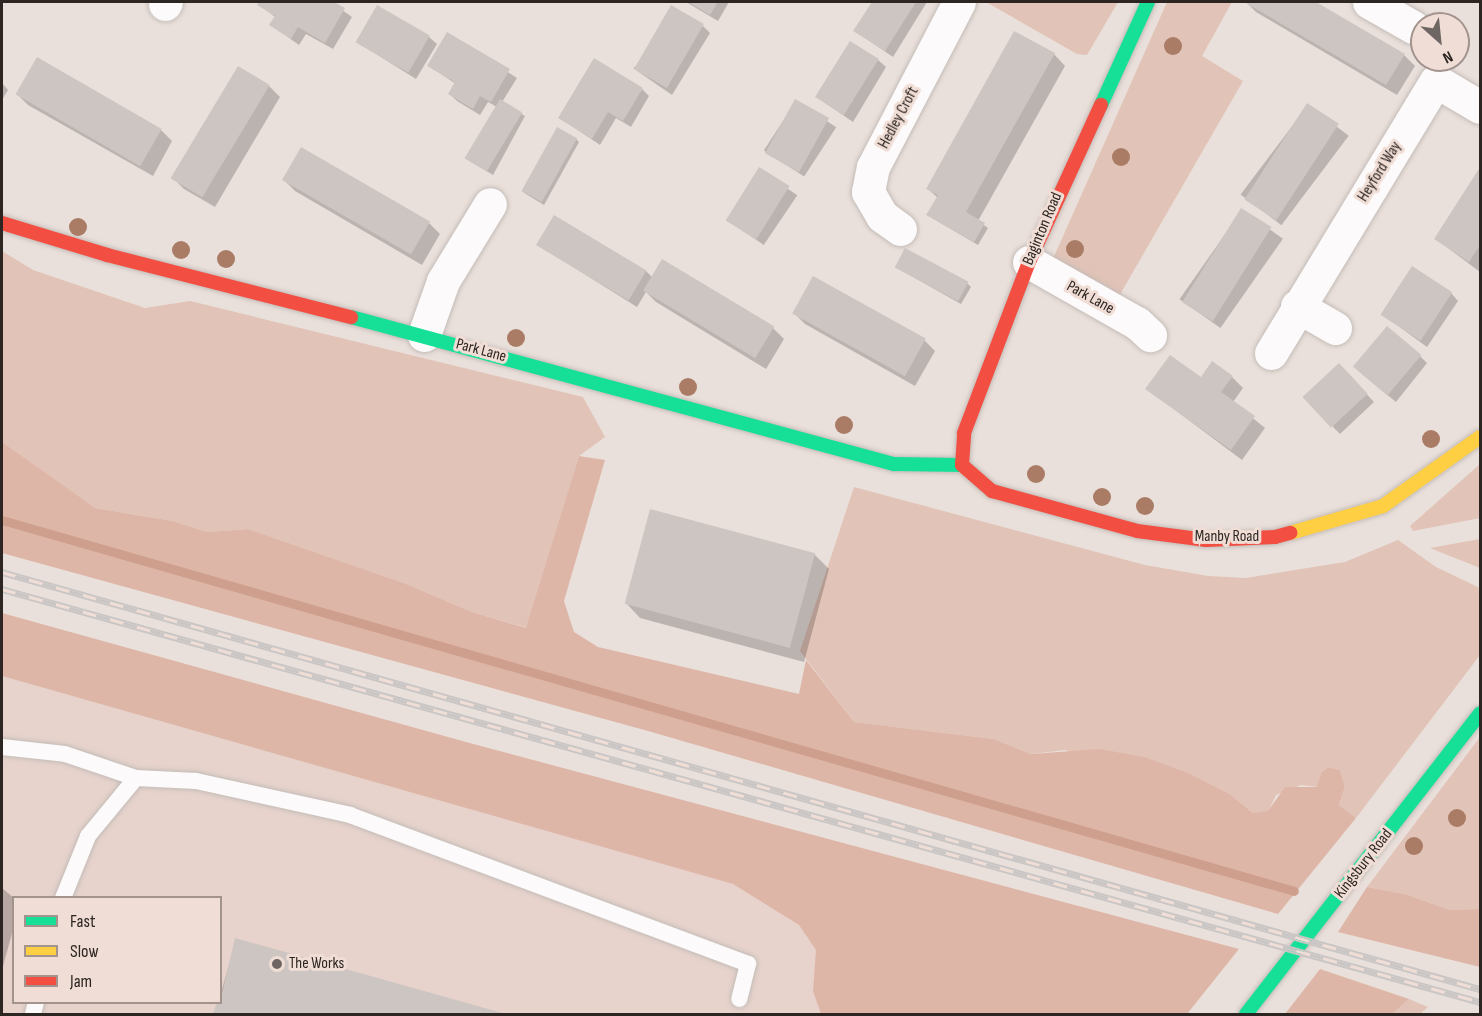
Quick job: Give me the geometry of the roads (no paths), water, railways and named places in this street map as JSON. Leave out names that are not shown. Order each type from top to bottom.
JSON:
[{"type":"main road","name":"Baginton Road","points":[[962,465],[964,434],[1029,262],[1148,2]]},
{"type":"main road","name":"Park Lane","points":[[2,223],[274,300],[424,335],[894,464],[962,465]]},
{"type":"main road","name":"Manby Road","points":[[962,465],[992,491],[1137,531],[1206,540],[1275,537],[1383,506],[1480,437]]},
{"type":"main road","name":"Kingsbury Road","points":[[1246,1014],[1480,713]]},
{"type":"street","name":"Hedley Croft","points":[[900,229],[882,216],[868,192],[873,166],[959,2]]},
{"type":"street","points":[[1369,2],[1410,25]]},
{"type":"street","name":"Heyford Way","points":[[1271,353],[1297,306],[1436,81],[1480,107]]},
{"type":"street","points":[[424,335],[443,280],[490,204]]},
{"type":"street","name":"Park Lane","points":[[1029,262],[1137,323],[1150,335]]},
{"type":"street","points":[[1297,306],[1335,328]]},
{"type":"lane","points":[[2,747],[65,754],[136,778],[196,781],[350,815],[748,964],[740,999]]},
{"type":"lane","points":[[63,896],[88,836],[136,778]]},
{"type":"waterway","points":[[2,520],[1294,891]]},
{"type":"railway","points":[[2,572],[1480,989]]},
{"type":"railway","points":[[2,589],[1480,1002]]},
{"type":"place","name":"The Works","points":[[277,964]]}]
